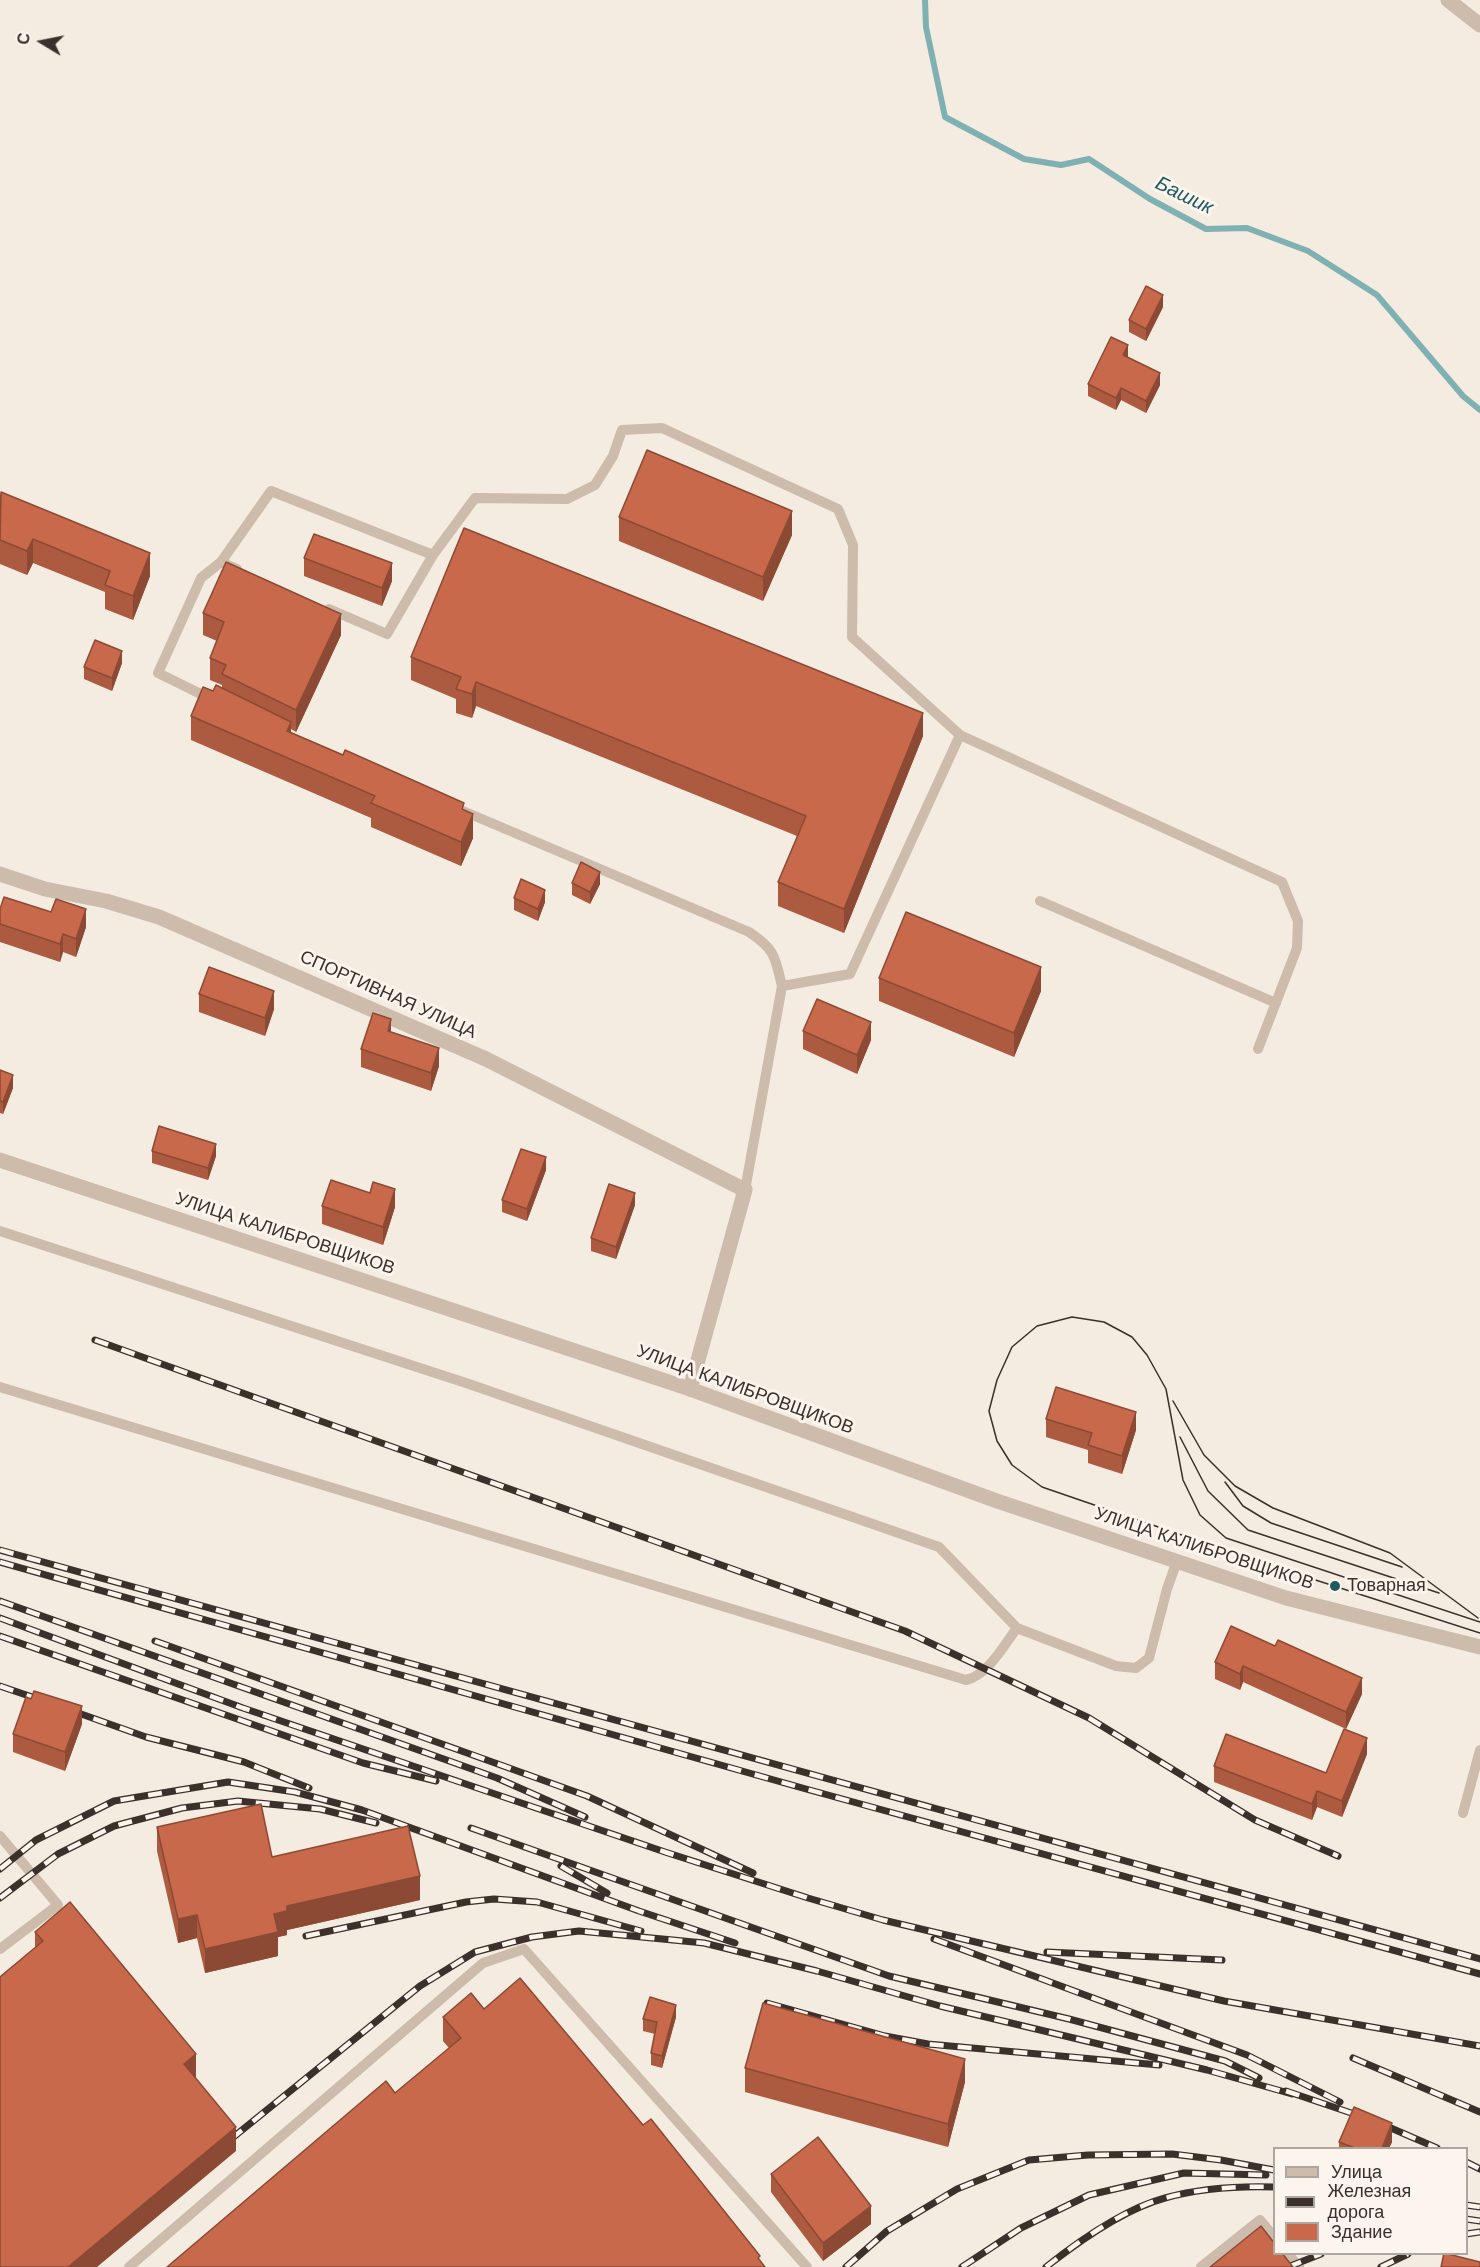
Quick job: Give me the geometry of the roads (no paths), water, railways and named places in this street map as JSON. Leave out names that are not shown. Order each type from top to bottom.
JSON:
[{"type":"street","points":[[1448,0],[1478,19]]},
{"type":"street","name":"СПОРТИВНАЯ УЛИЦА","points":[[0,874],[45,889],[106,902],[159,917],[486,1059],[745,1190]]},
{"type":"street","name":"УЛИЦА КАЛИБРОВЩИКОВ","points":[[0,1160],[690,1389],[997,1501],[1286,1598],[1480,1647]]},
{"type":"street","points":[[690,1389],[745,1190]]},
{"type":"lane","points":[[315,603],[387,634],[433,555],[475,498],[567,499],[595,485],[613,456],[621,430],[662,428],[838,508],[853,545],[852,637],[960,735],[1282,882],[1298,921],[1298,948],[1258,1048]]},
{"type":"lane","points":[[221,704],[158,673],[201,578],[221,562],[271,491],[433,555]]},
{"type":"lane","points":[[221,562],[252,576]]},
{"type":"lane","points":[[782,986],[850,974],[960,735]]},
{"type":"lane","points":[[457,809],[750,932],[766,943],[776,960],[782,986],[745,1190]]},
{"type":"lane","points":[[1040,901],[1276,1004]]},
{"type":"lane","points":[[0,1231],[469,1384],[939,1547],[1017,1628],[1116,1666],[1136,1668],[1149,1658],[1167,1589],[1177,1561]]},
{"type":"lane","points":[[0,1387],[966,1680],[985,1669],[1017,1628]]},
{"type":"lane","points":[[1463,1813],[1480,1750]]},
{"type":"lane","points":[[0,1836],[58,1905],[0,1949]]},
{"type":"lane","points":[[129,2267],[483,1963],[524,1949],[807,2267]]},
{"type":"lane","points":[[1201,2267],[1260,2220],[1273,2235]]},
{"type":"lane","points":[[1290,2255],[1299,2267]]},
{"type":"waterway","name":"Башик","points":[[925,0],[926,27],[945,117],[1024,159],[1061,165],[1089,159],[1150,199],[1206,229],[1247,228],[1308,251],[1377,295],[1463,396],[1480,410]]},
{"type":"tram line","points":[[1480,1622],[1226,1538],[1200,1515],[1183,1480],[1166,1389],[1147,1355],[1132,1337],[1104,1322],[1072,1317],[1037,1326],[1012,1347],[997,1380],[989,1411],[997,1441],[1012,1465],[1042,1487],[1269,1565],[1480,1633]]},
{"type":"tram line","points":[[1173,1401],[1204,1455],[1235,1486],[1273,1508],[1390,1553],[1478,1618]]},
{"type":"tram line","points":[[1180,1437],[1208,1491],[1248,1530],[1439,1593]]},
{"type":"tram line","points":[[1225,1482],[1243,1506],[1271,1523],[1402,1567]]},
{"type":"railway","points":[[95,1340],[905,1631],[1089,1718],[1255,1820],[1338,1856]]},
{"type":"railway","points":[[0,1550],[1480,1959]]},
{"type":"railway","points":[[0,1562],[806,1789],[1480,1974]]},
{"type":"railway","points":[[0,1601],[497,1778],[585,1817]]},
{"type":"railway","points":[[0,1618],[243,1708],[665,1852],[883,1920],[1224,2001],[1480,2046]]},
{"type":"railway","points":[[0,1636],[363,1763],[436,1781]]},
{"type":"railway","points":[[155,1641],[587,1796],[753,1873]]},
{"type":"railway","points":[[0,1686],[47,1702]]},
{"type":"railway","points":[[67,1709],[146,1737],[244,1762],[309,1788]]},
{"type":"railway","points":[[0,1869],[36,1840],[114,1801],[228,1782],[295,1792],[362,1810],[639,1911],[735,1943]]},
{"type":"railway","points":[[0,1898],[58,1854],[114,1826],[182,1808],[238,1801],[320,1809],[376,1823]]},
{"type":"railway","points":[[471,1828],[889,1976],[1069,2019],[1225,2061],[1259,2078]]},
{"type":"railway","points":[[561,1866],[607,1893]]},
{"type":"railway","points":[[306,1936],[466,1902],[494,1899],[537,1902],[641,1931]]},
{"type":"railway","points":[[231,2139],[420,1986],[475,1952],[532,1937],[579,1931],[704,1943],[817,1971],[940,2006],[1207,2070],[1292,2094]]},
{"type":"railway","points":[[934,1939],[1247,2055],[1340,2102]]},
{"type":"railway","points":[[1047,1952],[1222,1960]]},
{"type":"railway","points":[[767,2003],[885,2036],[928,2044],[1159,2065]]},
{"type":"railway","points":[[1353,2058],[1480,2112]]},
{"type":"railway","points":[[1286,2091],[1366,2118]]},
{"type":"railway","points":[[1377,2122],[1435,2147]]},
{"type":"railway","points":[[846,2267],[887,2231],[957,2189],[1029,2160],[1088,2155],[1172,2154],[1273,2170]]},
{"type":"railway","points":[[1468,2163],[1480,2169]]},
{"type":"railway","points":[[962,2267],[1021,2228],[1089,2195],[1184,2173],[1266,2175]]},
{"type":"railway","points":[[1046,2267],[1103,2227],[1149,2203],[1206,2190],[1273,2187]]},
{"type":"railway","points":[[1468,2205],[1480,2207]]},
{"type":"railway","points":[[1468,2219],[1480,2221]]},
{"type":"railway","points":[[1468,2234],[1480,2232]]},
{"type":"railway","points":[[1288,2267],[1318,2255]]},
{"type":"railway","points":[[1381,2267],[1406,2255]]},
{"type":"place","name":"Товарная","points":[[1335,1586]]}]
